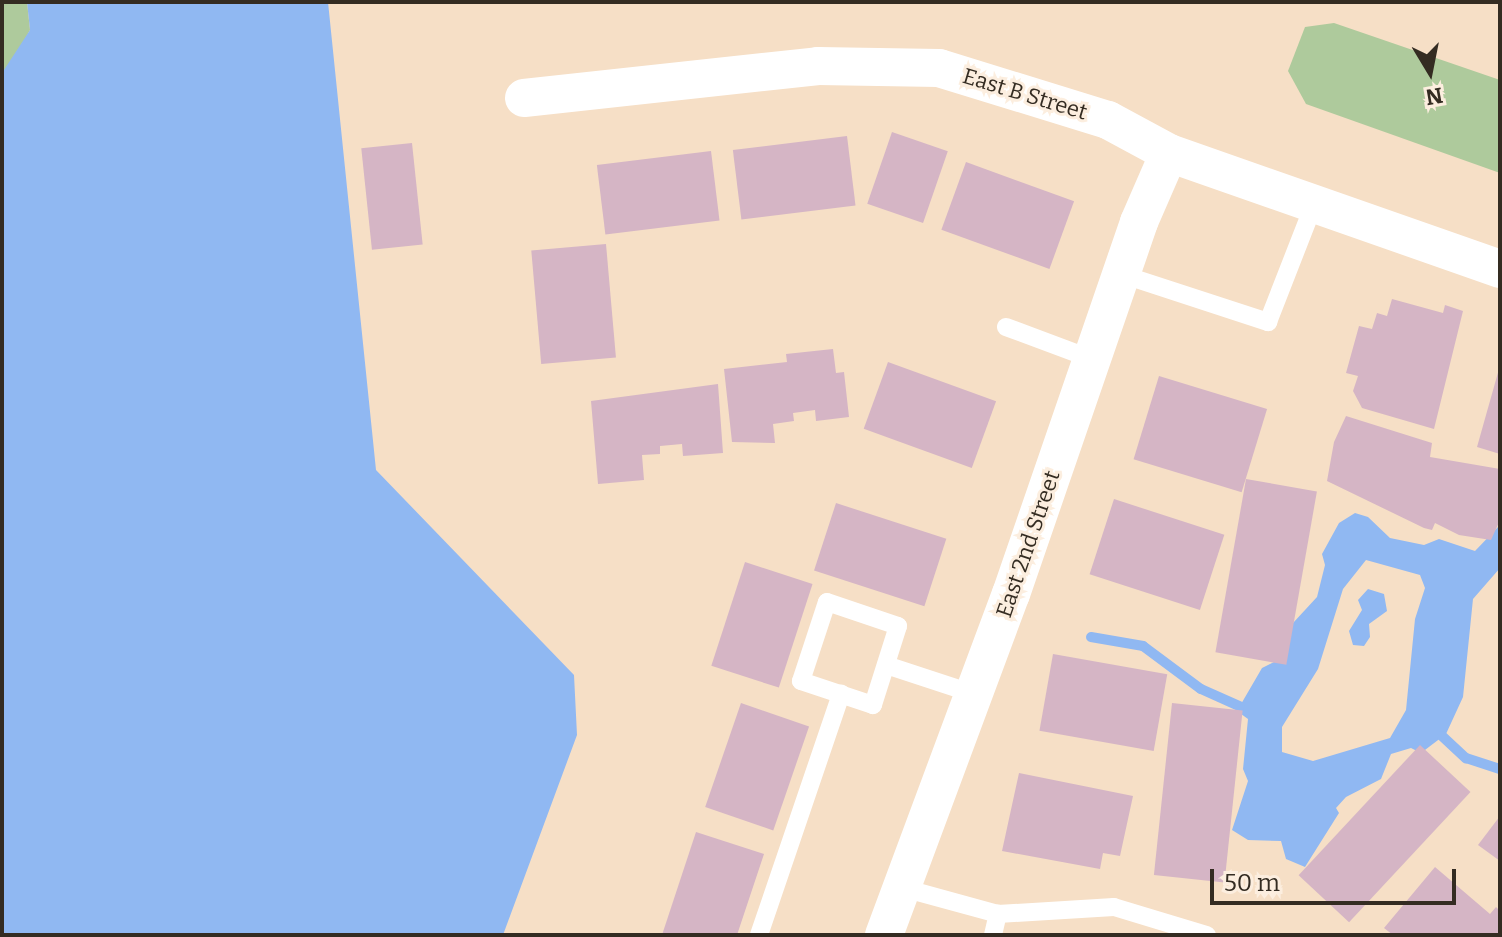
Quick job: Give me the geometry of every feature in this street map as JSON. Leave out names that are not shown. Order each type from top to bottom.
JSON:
[{"type":"street","name":"East B Street","points":[[524,98],[818,66],[939,68],[1108,120],[1169,153],[1500,269]]},
{"type":"street","name":"East 2nd Street","points":[[884,935],[974,694],[1121,274],[1169,153]]},
{"type":"lane","points":[[1121,274],[1268,322],[1314,204]]},
{"type":"lane","points":[[1006,327],[1092,359]]},
{"type":"lane","points":[[827,602],[898,626],[886,665],[873,705],[801,681],[827,602]]},
{"type":"lane","points":[[886,665],[974,694]]},
{"type":"lane","points":[[759,935],[841,694]]},
{"type":"lane","points":[[903,888],[998,914],[1114,907],[1207,935]]},
{"type":"lane","points":[[993,935],[998,914]]},
{"type":"green space","points":[[2,2],[27,2],[30,30],[8,71],[2,73]]},
{"type":"green space","points":[[1334,23],[1500,80],[1500,173],[1306,104],[1288,71],[1305,27]]},
{"type":"water","points":[[27,2],[328,2],[376,470],[574,675],[577,735],[503,935],[2,935],[2,73],[30,30]]},
{"type":"water","points":[[1355,513],[1368,517],[1390,538],[1424,545],[1439,539],[1475,551],[1500,525],[1500,568],[1473,599],[1463,697],[1446,734],[1421,753],[1411,748],[1391,754],[1381,779],[1346,797],[1336,808],[1339,813],[1305,867],[1286,859],[1281,841],[1248,840],[1232,830],[1248,781],[1243,769],[1248,719],[1237,711],[1262,668],[1276,661],[1281,636],[1317,597],[1325,565],[1322,554],[1339,523]],"holes":[[[1366,560],[1420,575],[1425,588],[1415,619],[1406,710],[1390,738],[1313,761],[1282,752],[1282,727],[1318,669],[1343,589]]]},
{"type":"water","points":[[1368,589],[1384,594],[1387,611],[1369,624],[1370,637],[1364,646],[1353,645],[1349,631],[1362,610],[1358,600]]},
{"type":"building","points":[[892,132],[948,151],[923,223],[867,204]]},
{"type":"building","points":[[847,136],[856,205],[741,219],[733,150]]},
{"type":"building","points":[[412,143],[423,244],[372,250],[361,148]]},
{"type":"building","points":[[711,151],[720,220],[605,234],[597,165]]},
{"type":"building","points":[[966,162],[1074,201],[1049,269],[941,230]]},
{"type":"building","points":[[606,244],[616,358],[541,364],[531,251]]},
{"type":"building","points":[[1392,299],[1443,313],[1445,305],[1463,311],[1434,429],[1362,408],[1353,391],[1358,376],[1346,373],[1359,326],[1372,329],[1377,313],[1387,316]]},
{"type":"building","points":[[833,349],[836,373],[844,372],[849,417],[816,421],[815,410],[793,413],[794,421],[773,424],[775,443],[732,442],[724,369],[787,362],[786,354]]},
{"type":"building","points":[[888,362],[996,401],[972,468],[864,429]]},
{"type":"building","points":[[1500,369],[1500,454],[1477,447]]},
{"type":"building","points":[[1159,376],[1267,409],[1242,492],[1134,459]]},
{"type":"building","points":[[718,384],[723,453],[683,456],[682,444],[660,446],[660,454],[642,455],[644,480],[598,484],[591,401]]},
{"type":"building","points":[[1346,416],[1432,443],[1430,457],[1500,469],[1500,520],[1491,540],[1459,535],[1435,523],[1432,530],[1424,528],[1327,481],[1334,442]]},
{"type":"building","points":[[1246,479],[1317,492],[1286,665],[1215,652]]},
{"type":"building","points":[[1114,499],[1224,535],[1200,610],[1090,574]]},
{"type":"building","points":[[836,503],[946,539],[924,606],[814,571]]},
{"type":"building","points":[[745,562],[813,584],[779,688],[711,666]]},
{"type":"building","points":[[1053,654],[1167,674],[1154,751],[1039,731]]},
{"type":"building","points":[[741,703],[809,726],[773,830],[705,807]]},
{"type":"building","points":[[1172,703],[1243,710],[1225,882],[1154,875]]},
{"type":"building","points":[[1420,745],[1470,792],[1349,922],[1299,875]]},
{"type":"building","points":[[1019,773],[1133,796],[1120,856],[1103,853],[1100,869],[1002,851]]},
{"type":"building","points":[[1500,816],[1500,861],[1478,845]]},
{"type":"building","points":[[696,832],[764,854],[737,935],[662,935]]},
{"type":"building","points":[[1435,867],[1490,914],[1496,907],[1500,911],[1500,935],[1393,935],[1384,928]]},
{"type":"waterway","points":[[1091,637],[1143,646],[1201,689],[1239,706]]},
{"type":"waterway","points":[[1442,736],[1466,758],[1500,769]]}]
